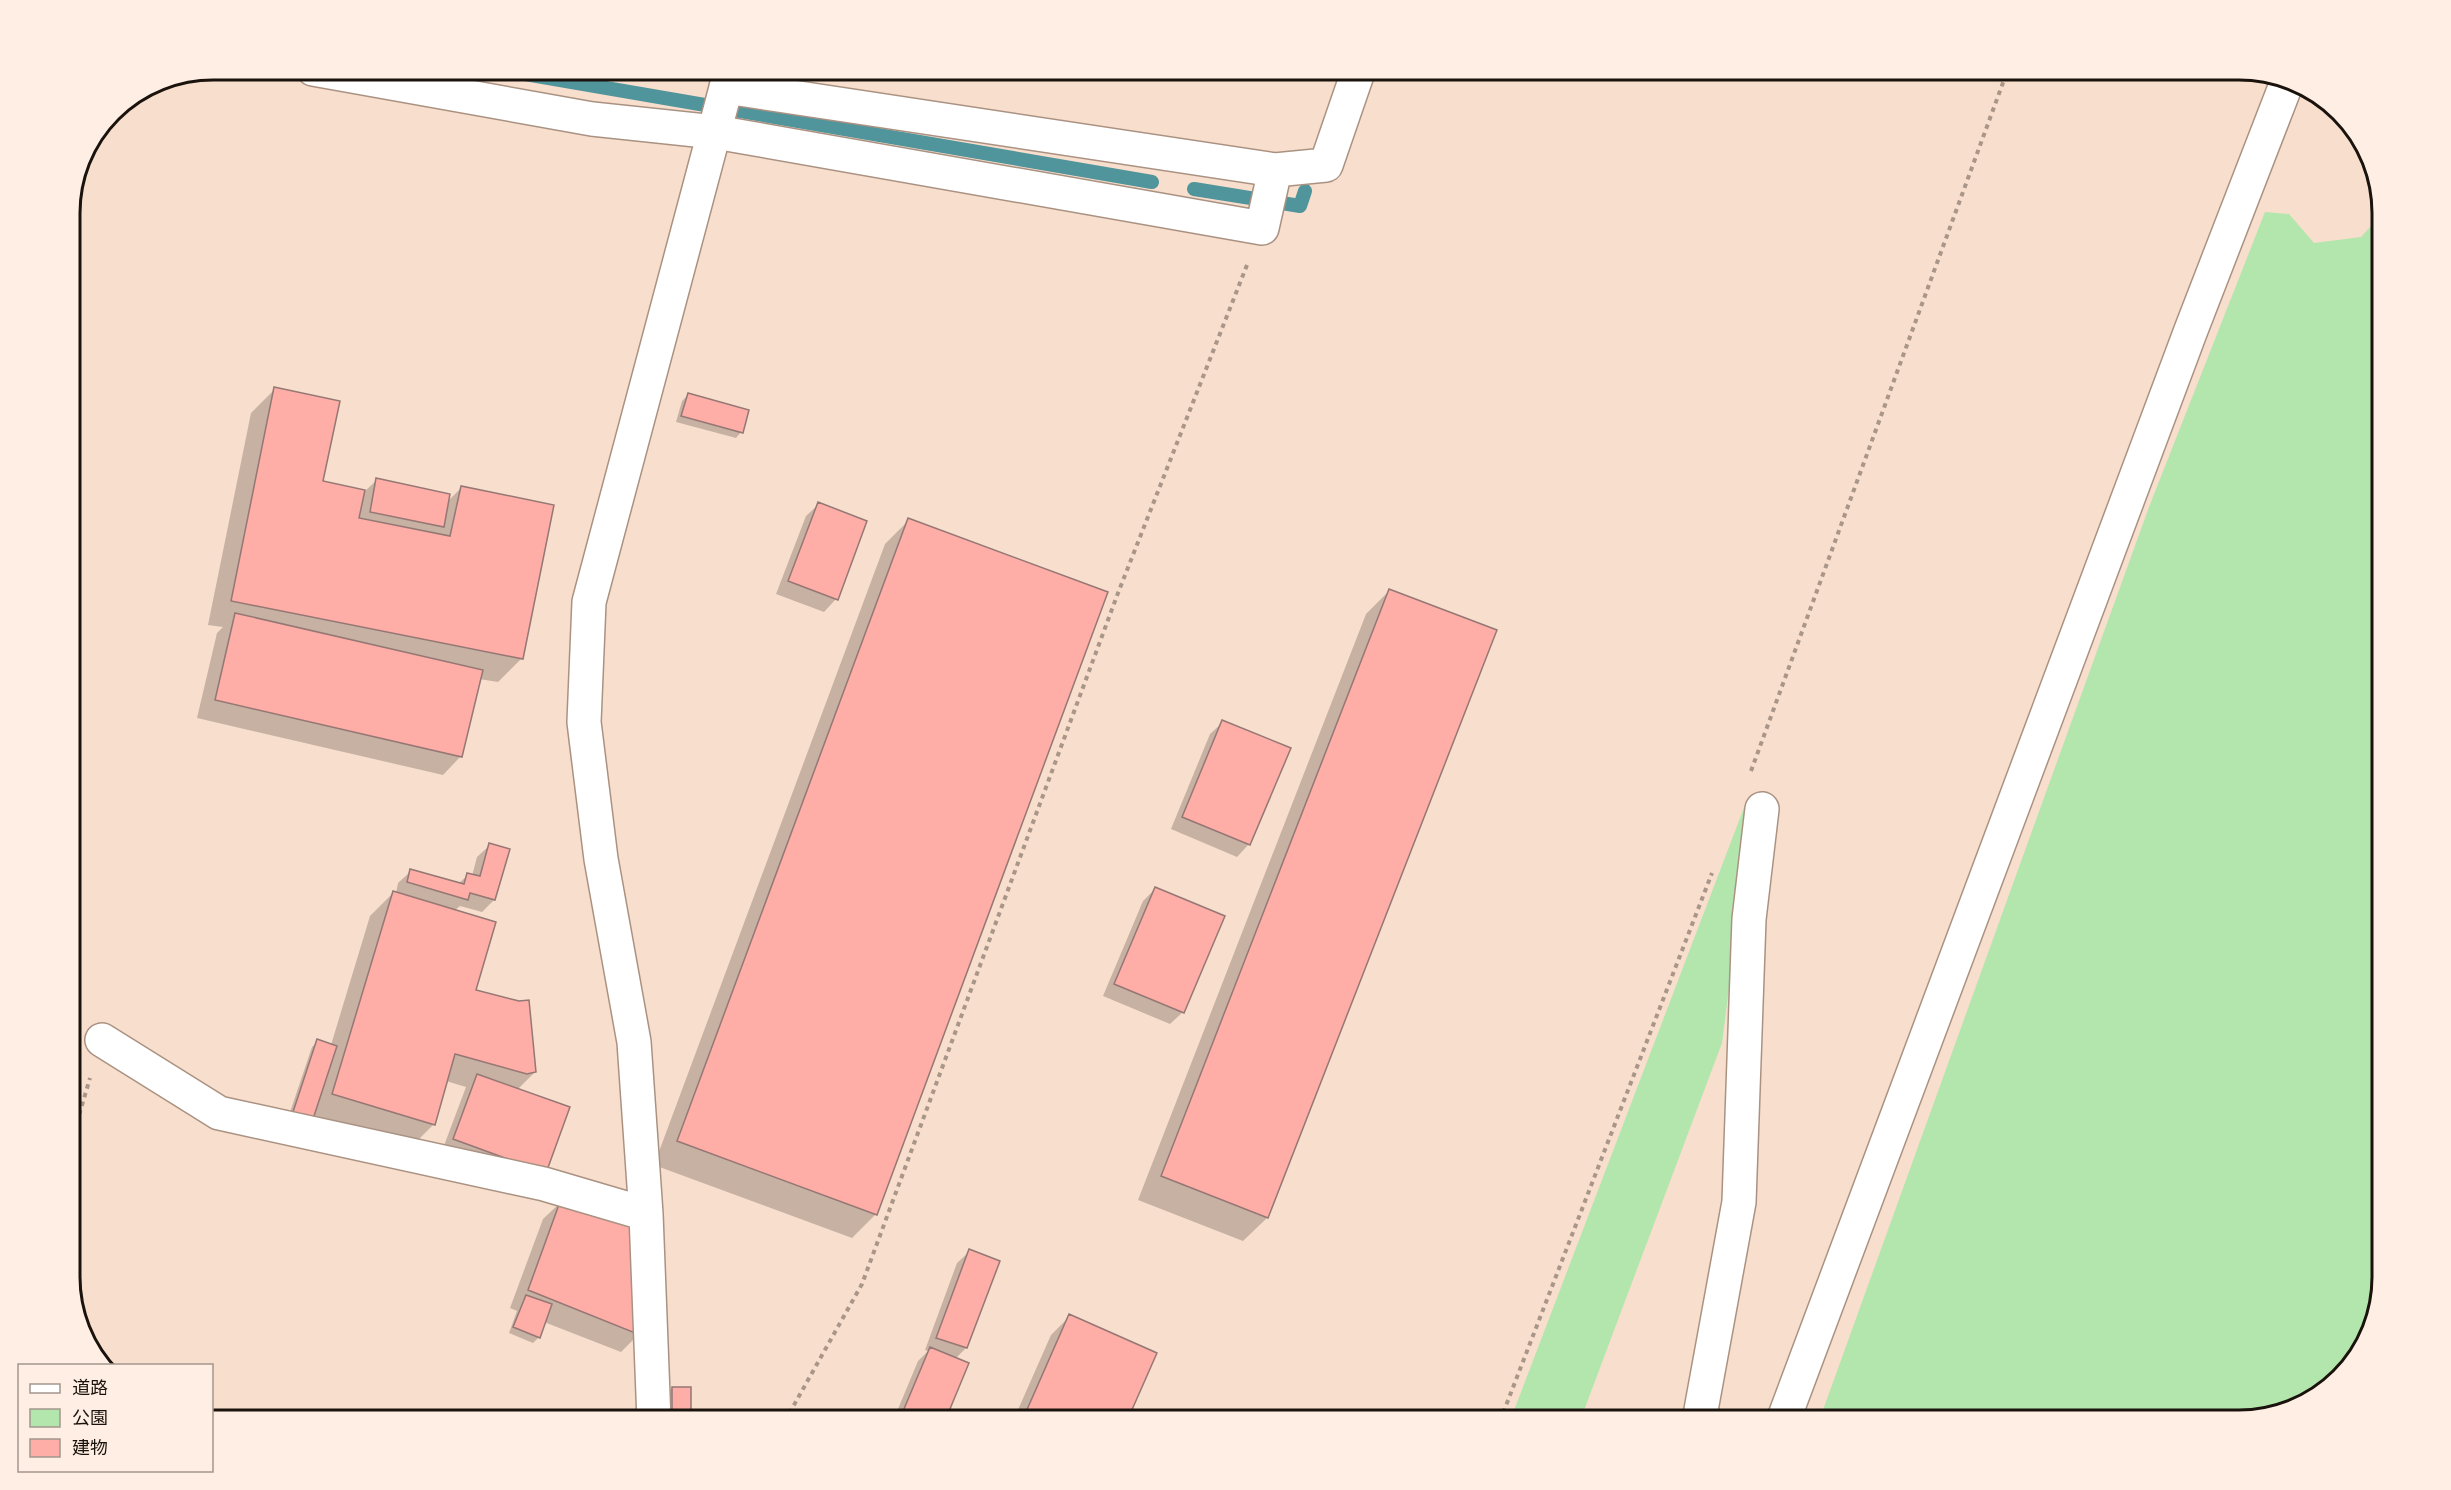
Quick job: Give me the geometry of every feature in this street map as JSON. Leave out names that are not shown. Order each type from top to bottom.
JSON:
[{"type":"street","points":[[374,80],[592,119],[723,100],[1275,170],[1326,165],[1355,80]]},
{"type":"street","points":[[1787,1410],[2178,363],[2285,88]]},
{"type":"street","points":[[723,100],[1262,228],[1275,170]]},
{"type":"street","points":[[654,1410],[646,1214],[634,1042],[602,859],[584,722],[589,602],[723,100]]},
{"type":"street","points":[[1701,1410],[1739,1203],[1749,919],[1762,810]]},
{"type":"street","points":[[102,1040],[219,1113],[544,1184],[646,1214]]},
{"type":"path","points":[[1751,772],[2004,80]]},
{"type":"path","points":[[791,1410],[862,1284],[1118,593],[1262,228]]},
{"type":"path","points":[[1504,1410],[1713,871]]},
{"type":"green space","points":[[2265,212],[2289,214],[2314,243],[2361,237],[2371,226],[2372,1277],[2367,1312],[2354,1344],[2333,1372],[2305,1393],[2273,1406],[2238,1410],[1823,1410],[2149,507]]},
{"type":"green space","points":[[1745,805],[1752,807],[1722,1043],[1584,1410],[1514,1410]]},
{"type":"building","points":[[274,387],[340,401],[323,481],[365,490],[359,518],[450,536],[461,486],[554,505],[523,659],[231,601]]},
{"type":"building","points":[[688,393],[749,410],[743,433],[681,416]]},
{"type":"building","points":[[376,478],[450,494],[444,527],[370,512]]},
{"type":"building","points":[[818,502],[867,521],[838,600],[788,581]]},
{"type":"building","points":[[908,518],[1108,592],[877,1215],[677,1141]]},
{"type":"building","points":[[1389,589],[1497,630],[1268,1218],[1161,1176]]},
{"type":"building","points":[[235,613],[483,670],[462,757],[215,700]]},
{"type":"building","points":[[1222,720],[1291,748],[1250,845],[1182,817]]},
{"type":"building","points":[[489,843],[510,849],[495,900],[470,893],[468,900],[407,882],[410,869],[464,884],[467,873],[480,876]]},
{"type":"building","points":[[1155,887],[1225,916],[1184,1013],[1114,984]]},
{"type":"building","points":[[393,891],[496,922],[476,990],[519,1001],[529,1000],[536,1072],[527,1074],[455,1054],[435,1125],[332,1094]]},
{"type":"building","points":[[317,1039],[337,1046],[311,1125],[291,1118]]},
{"type":"building","points":[[477,1074],[570,1107],[546,1173],[453,1139]]},
{"type":"building","points":[[561,1199],[637,1223],[640,1335],[528,1290]]},
{"type":"building","points":[[969,1249],[1000,1261],[967,1348],[936,1338]]},
{"type":"building","points":[[526,1295],[552,1304],[540,1338],[513,1327]]},
{"type":"building","points":[[1069,1314],[1157,1353],[1132,1410],[1027,1410]]},
{"type":"building","points":[[930,1347],[969,1363],[950,1410],[904,1410]]},
{"type":"building","points":[[672,1387],[691,1387],[691,1410],[672,1410]]},
{"type":"waterway","points":[[560,80],[1152,182]]},
{"type":"waterway","points":[[1194,189],[1300,206],[1305,191]]}]
